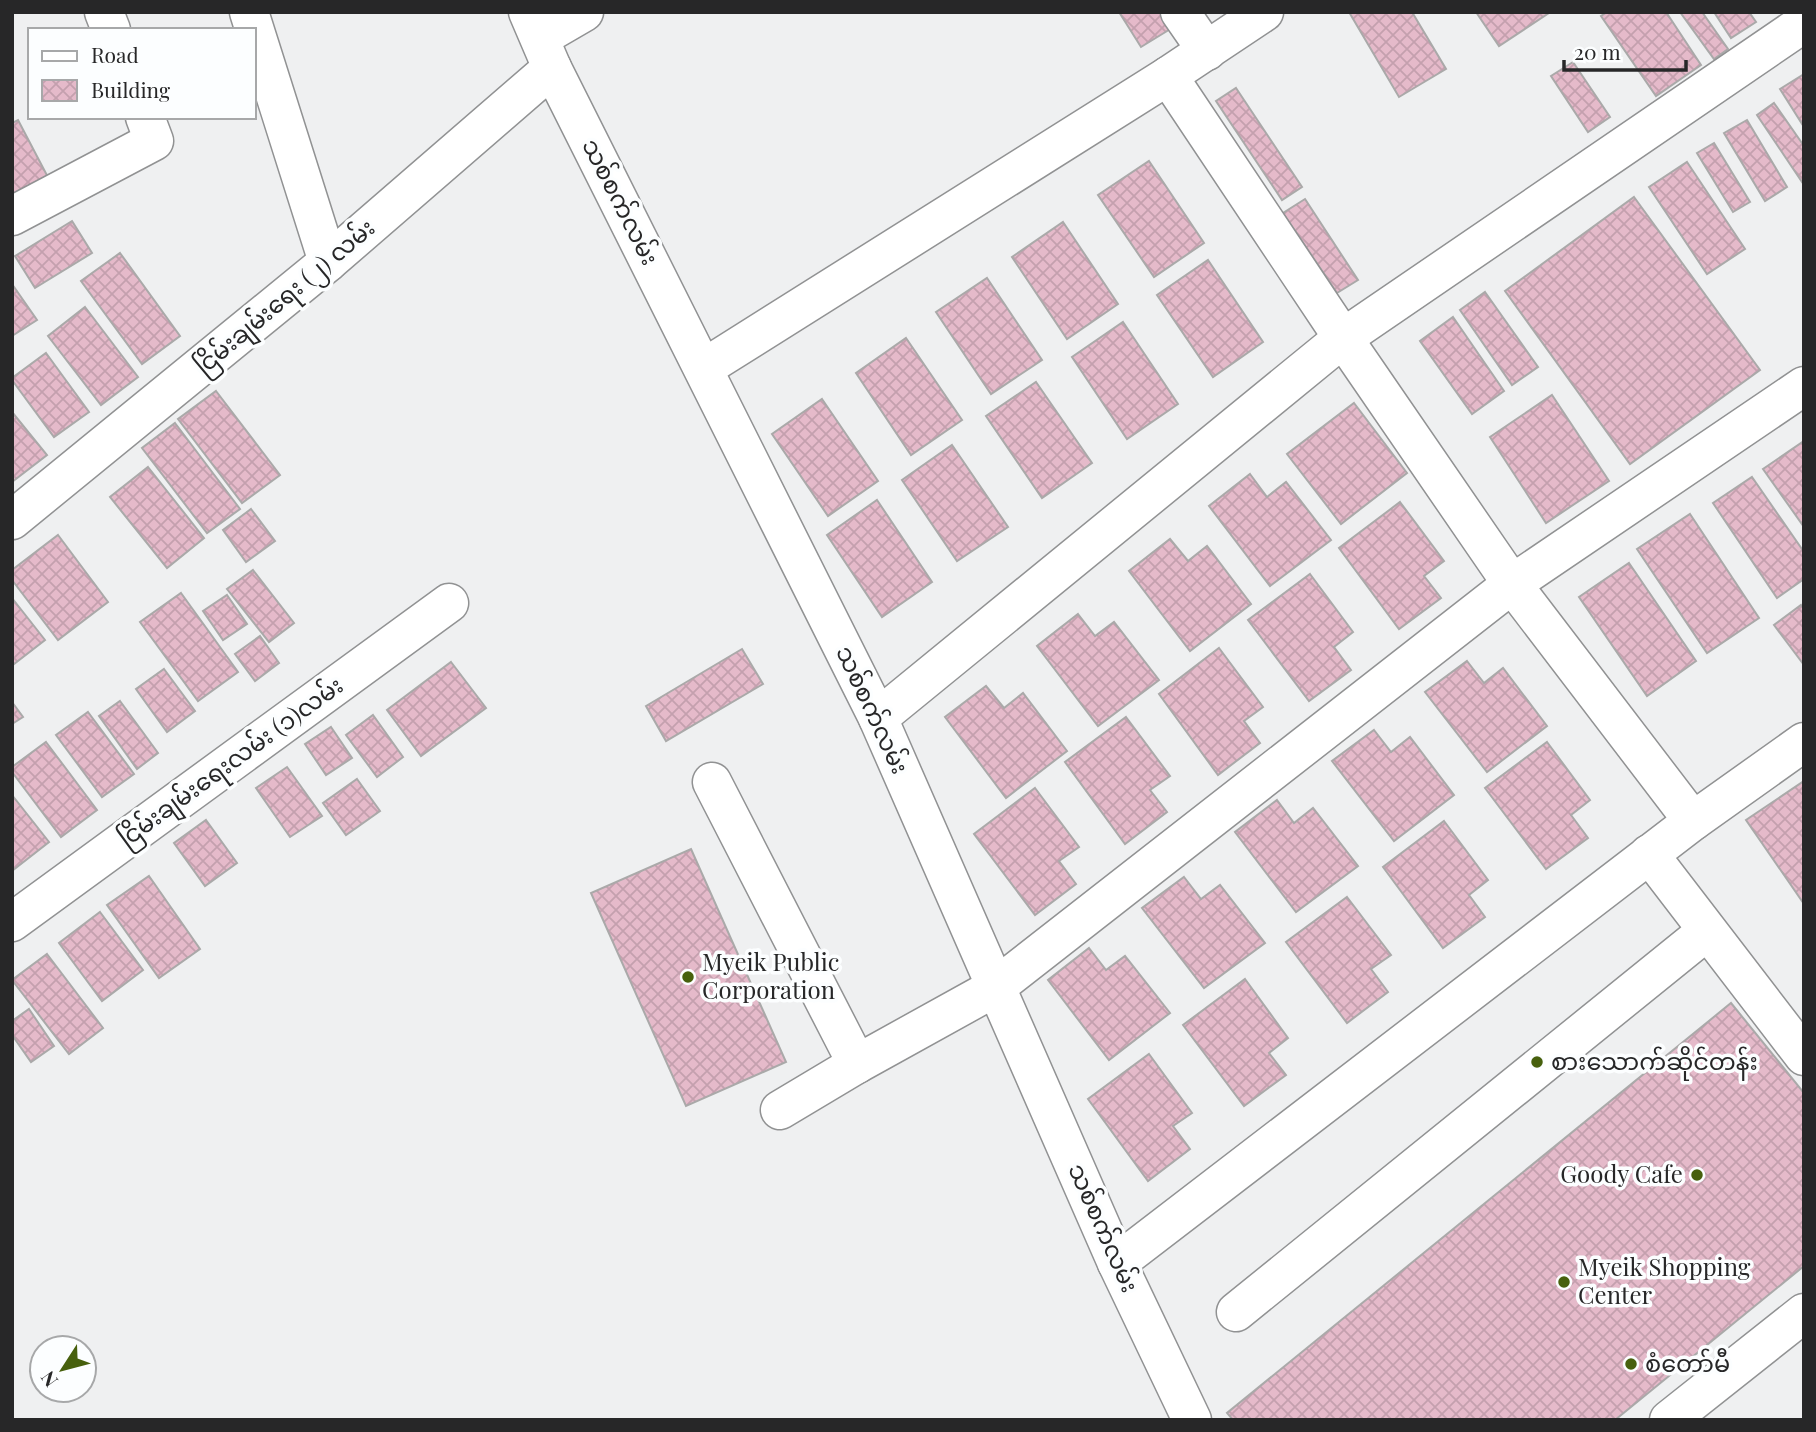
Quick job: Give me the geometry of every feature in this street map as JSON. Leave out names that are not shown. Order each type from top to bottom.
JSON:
[{"type":"street","name":"ငြိမ်းချမ်းရေး (၂) လမ်း","points":[[12,520],[328,262],[540,39],[584,12]]},
{"type":"street","points":[[1180,12],[1207,51]]},
{"type":"street","points":[[704,368],[1168,76],[1264,12]]},
{"type":"street","points":[[878,718],[1343,338],[1804,23]]},
{"type":"street","points":[[256,37],[328,262]]},
{"type":"street","name":"သစ်စက်လမ်း","points":[[540,39],[878,718],[1118,1263],[1192,1420]]},
{"type":"street","points":[[1168,76],[1512,584],[1693,821]]},
{"type":"street","points":[[12,216],[149,129]]},
{"type":"street","points":[[780,1110],[996,987],[1512,584],[1804,386]]},
{"type":"street","name":"ငြိမ်းချမ်းရေးလမ်း (၁)လမ်း","points":[[12,922],[449,603]]},
{"type":"street","points":[[1118,1263],[1649,854],[1804,742]]},
{"type":"street","points":[[712,782],[857,1064]]},
{"type":"street","points":[[1649,854],[1804,1056]]},
{"type":"street","points":[[1236,1312],[1707,931]]},
{"type":"street","points":[[1669,1420],[1804,1312]]},
{"type":"building","points":[[1119,12],[1162,12],[1172,28],[1141,47]]},
{"type":"building","points":[[1349,12],[1412,12],[1446,69],[1399,97]]},
{"type":"building","points":[[1476,12],[1549,12],[1549,13],[1499,46]]},
{"type":"building","points":[[1607,12],[1666,12],[1701,65],[1656,96],[1601,16]]},
{"type":"building","points":[[1680,12],[1702,12],[1728,49],[1714,59]]},
{"type":"building","points":[[1714,12],[1749,12],[1756,22],[1731,38]]},
{"type":"building","points":[[1573,62],[1610,117],[1588,132],[1551,76]]},
{"type":"building","points":[[1804,74],[1804,127],[1780,89]]},
{"type":"building","points":[[1236,88],[1302,187],[1282,200],[1216,101]]},
{"type":"building","points":[[1774,103],[1804,146],[1804,185],[1757,115]]},
{"type":"building","points":[[18,120],[51,183],[12,199],[12,123]]},
{"type":"building","points":[[1747,120],[1787,187],[1765,201],[1724,133]]},
{"type":"building","points":[[1714,143],[1750,202],[1733,212],[1697,153]]},
{"type":"building","points":[[1149,161],[1204,243],[1154,277],[1098,195]]},
{"type":"building","points":[[1687,162],[1745,249],[1707,274],[1649,187]]},
{"type":"building","points":[[1634,197],[1760,370],[1630,464],[1505,291]]},
{"type":"building","points":[[1305,199],[1358,280],[1337,293],[1283,213]]},
{"type":"building","points":[[72,221],[92,253],[35,288],[15,256]]},
{"type":"building","points":[[1063,222],[1118,304],[1067,339],[1012,257]]},
{"type":"building","points":[[120,253],[180,336],[142,364],[81,281]]},
{"type":"building","points":[[1208,260],[1263,342],[1213,377],[1157,295]]},
{"type":"building","points":[[987,278],[1042,360],[991,394],[936,312]]},
{"type":"building","points":[[12,284],[37,320],[12,336]]},
{"type":"building","points":[[1485,292],[1538,367],[1512,385],[1460,310]]},
{"type":"building","points":[[85,307],[138,377],[101,405],[48,336]]},
{"type":"building","points":[[1453,317],[1504,391],[1472,414],[1420,341]]},
{"type":"building","points":[[1123,322],[1178,404],[1127,439],[1072,357]]},
{"type":"building","points":[[906,338],[962,420],[911,455],[856,373]]},
{"type":"building","points":[[46,353],[89,412],[54,437],[12,380]]},
{"type":"building","points":[[1036,382],[1092,463],[1042,498],[986,416]]},
{"type":"building","points":[[216,391],[280,475],[242,503],[178,419]]},
{"type":"building","points":[[1552,395],[1609,481],[1546,523],[1490,437]]},
{"type":"building","points":[[822,399],[878,481],[828,516],[772,434]]},
{"type":"building","points":[[1354,403],[1407,473],[1341,524],[1287,454]]},
{"type":"building","points":[[12,412],[47,455],[12,482]]},
{"type":"building","points":[[175,423],[240,509],[207,533],[142,448]]},
{"type":"building","points":[[1804,441],[1804,527],[1763,469]]},
{"type":"building","points":[[952,445],[1008,527],[957,561],[902,480]]},
{"type":"building","points":[[148,467],[204,538],[167,568],[110,497]]},
{"type":"building","points":[[1250,474],[1267,497],[1286,482],[1331,540],[1270,586],[1209,506]]},
{"type":"building","points":[[1752,477],[1804,552],[1804,579],[1777,598],[1713,503]]},
{"type":"building","points":[[877,500],[932,582],[882,617],[827,535]]},
{"type":"building","points":[[1400,502],[1444,561],[1424,576],[1441,598],[1399,629],[1339,548]]},
{"type":"building","points":[[251,509],[275,541],[246,562],[223,530]]},
{"type":"building","points":[[1690,514],[1759,618],[1707,653],[1637,549]]},
{"type":"building","points":[[58,535],[108,602],[58,640],[12,580],[12,570]]},
{"type":"building","points":[[1170,539],[1188,561],[1207,546],[1251,604],[1190,651],[1129,571]]},
{"type":"building","points":[[1629,563],[1696,661],[1647,696],[1579,597]]},
{"type":"building","points":[[253,570],[294,623],[269,642],[227,589]]},
{"type":"building","points":[[1310,574],[1353,632],[1334,647],[1351,670],[1309,701],[1248,620]]},
{"type":"building","points":[[181,593],[238,672],[198,701],[140,622]]},
{"type":"building","points":[[227,595],[247,624],[223,640],[203,611]]},
{"type":"building","points":[[12,598],[45,640],[14,664],[12,661]]},
{"type":"building","points":[[1801,605],[1804,609],[1804,665],[1774,625]]},
{"type":"building","points":[[1078,614],[1095,636],[1114,622],[1159,680],[1098,726],[1037,646]]},
{"type":"building","points":[[260,636],[279,663],[255,681],[235,654]]},
{"type":"building","points":[[1219,648],[1263,707],[1244,721],[1260,743],[1218,775],[1159,694]]},
{"type":"building","points":[[742,649],[763,684],[666,741],[646,706]]},
{"type":"building","points":[[1467,661],[1484,683],[1503,668],[1547,726],[1487,772],[1425,692]]},
{"type":"building","points":[[451,662],[486,708],[421,756],[387,710]]},
{"type":"building","points":[[164,669],[195,711],[167,732],[136,689]]},
{"type":"building","points":[[986,686],[1004,708],[1023,693],[1067,751],[1006,798],[945,717]]},
{"type":"building","points":[[120,701],[158,753],[137,769],[99,716]]},
{"type":"building","points":[[12,702],[23,717],[12,724]]},
{"type":"building","points":[[88,712],[134,774],[102,797],[56,735]]},
{"type":"building","points":[[373,715],[403,757],[377,777],[346,735]]},
{"type":"building","points":[[1126,717],[1170,776],[1150,790],[1167,812],[1125,844],[1065,762]]},
{"type":"building","points":[[331,727],[352,758],[326,775],[305,744]]},
{"type":"building","points":[[1374,730],[1391,752],[1410,737],[1454,795],[1394,841],[1332,761]]},
{"type":"building","points":[[46,742],[97,810],[61,837],[12,772],[12,767]]},
{"type":"building","points":[[1547,742],[1590,800],[1571,815],[1588,838],[1546,869],[1485,788]]},
{"type":"building","points":[[287,767],[322,816],[290,837],[256,788]]},
{"type":"building","points":[[357,779],[380,811],[346,835],[323,803]]},
{"type":"building","points":[[1804,781],[1804,904],[1746,820]]},
{"type":"building","points":[[1035,788],[1079,847],[1059,861],[1076,884],[1035,915],[974,834]]},
{"type":"building","points":[[12,795],[49,842],[12,871]]},
{"type":"building","points":[[1277,800],[1294,823],[1313,808],[1358,866],[1296,912],[1235,832]]},
{"type":"building","points":[[206,820],[237,863],[205,886],[174,843]]},
{"type":"building","points":[[1444,821],[1488,880],[1469,895],[1485,917],[1443,948],[1383,867]]},
{"type":"building","name":"Myeik Public Corporation","points":[[691,849],[786,1062],[686,1106],[591,893]]},
{"type":"building","points":[[149,876],[200,949],[159,978],[107,905]]},
{"type":"building","points":[[1184,877],[1201,899],[1220,885],[1265,943],[1204,988],[1142,908]]},
{"type":"building","points":[[1347,897],[1391,955],[1371,969],[1388,992],[1347,1023],[1286,942]]},
{"type":"building","points":[[100,912],[143,970],[102,1001],[59,943]]},
{"type":"building","points":[[1089,948],[1106,970],[1125,956],[1170,1013],[1109,1060],[1048,980]]},
{"type":"building","points":[[47,954],[103,1028],[69,1054],[12,980]]},
{"type":"building","points":[[1245,979],[1288,1038],[1269,1053],[1286,1075],[1244,1106],[1183,1025]]},
{"type":"building","points":[[1731,1003],[1804,1093],[1804,1266],[1615,1420],[1233,1420],[1227,1413]]},
{"type":"building","points":[[29,1009],[54,1046],[31,1062],[12,1035],[12,1021]]},
{"type":"building","points":[[1149,1054],[1192,1113],[1173,1126],[1190,1149],[1148,1181],[1088,1099]]},
{"type":"place","name":"Myeik Public Corporation","points":[[688,977]]},
{"type":"place","name":"စားသောက်ဆိုင်တန်း","points":[[1537,1062]]},
{"type":"place","name":"Goody Cafe","points":[[1697,1175]]},
{"type":"place","name":"Myeik Shopping Center","points":[[1564,1282]]},
{"type":"place","name":"စံတော်မီ","points":[[1631,1364]]}]
